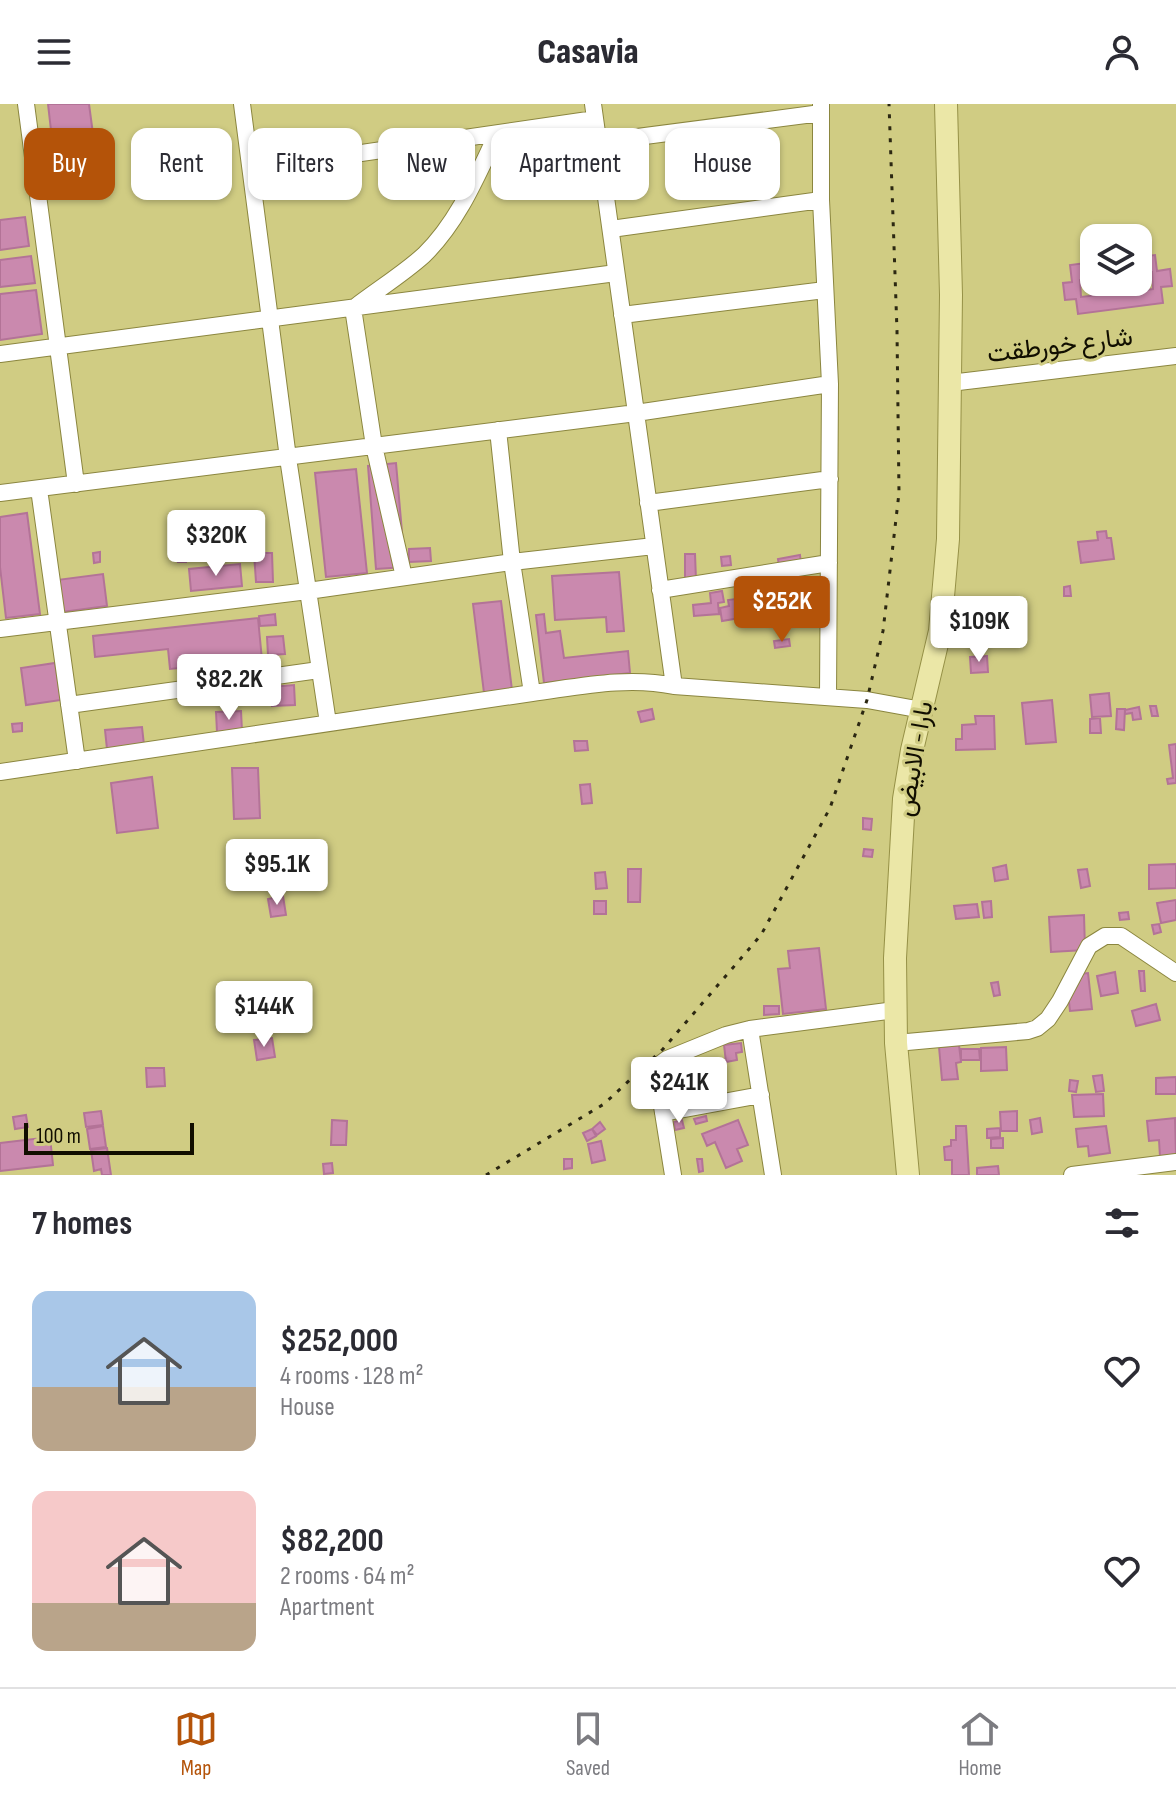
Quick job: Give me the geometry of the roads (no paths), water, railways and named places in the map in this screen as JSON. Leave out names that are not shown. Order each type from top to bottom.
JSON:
[{"type":"main road","name":"بارا - الابيض","points":[[908,1175],[896,1043],[895,958],[904,799],[912,750],[940,631],[948,539],[951,295],[946,104]]},
{"type":"street","points":[[26,104],[76,484]]},
{"type":"street","points":[[242,104],[248,147]]},
{"type":"street","points":[[649,134],[821,108],[821,200],[830,384],[828,697]]},
{"type":"street","points":[[523,128],[594,112]]},
{"type":"street","points":[[362,153],[491,135]]},
{"type":"street","points":[[353,308],[418,259],[434,243],[450,224],[491,146]]},
{"type":"street","points":[[255,200],[288,458],[328,723]]},
{"type":"street","points":[[607,200],[674,686]]},
{"type":"street","points":[[611,229],[821,200]]},
{"type":"street","points":[[0,354],[616,273]]},
{"type":"street","points":[[622,315],[825,290]]},
{"type":"street","points":[[353,308],[374,446],[404,577]]},
{"type":"street","name":"شارع خورطقت","points":[[950,383],[1176,356]]},
{"type":"street","points":[[0,493],[636,413],[830,384]]},
{"type":"street","points":[[498,430],[512,562],[532,693]]},
{"type":"street","points":[[648,503],[830,479]]},
{"type":"street","points":[[39,489],[77,761]]},
{"type":"street","points":[[0,629],[654,546]]},
{"type":"street","points":[[660,590],[829,563]]},
{"type":"street","points":[[69,705],[319,670]]},
{"type":"street","points":[[0,772],[615,683],[653,681],[674,686],[867,700],[922,710]]},
{"type":"street","points":[[896,1043],[1037,1028],[1048,1019],[1060,1001],[1089,946],[1105,936],[1121,936],[1176,973]]},
{"type":"street","points":[[673,1175],[657,1075],[659,1065],[667,1059],[726,1035],[750,1029],[895,1010]]},
{"type":"street","points":[[750,1029],[773,1175]]},
{"type":"street","points":[[663,1113],[761,1095]]},
{"type":"street","points":[[1072,1175],[1124,1172],[1176,1162]]},
{"type":"railway","points":[[486,1175],[604,1104],[663,1049],[761,935],[830,808],[867,700],[883,631],[899,493],[889,104]]}]
